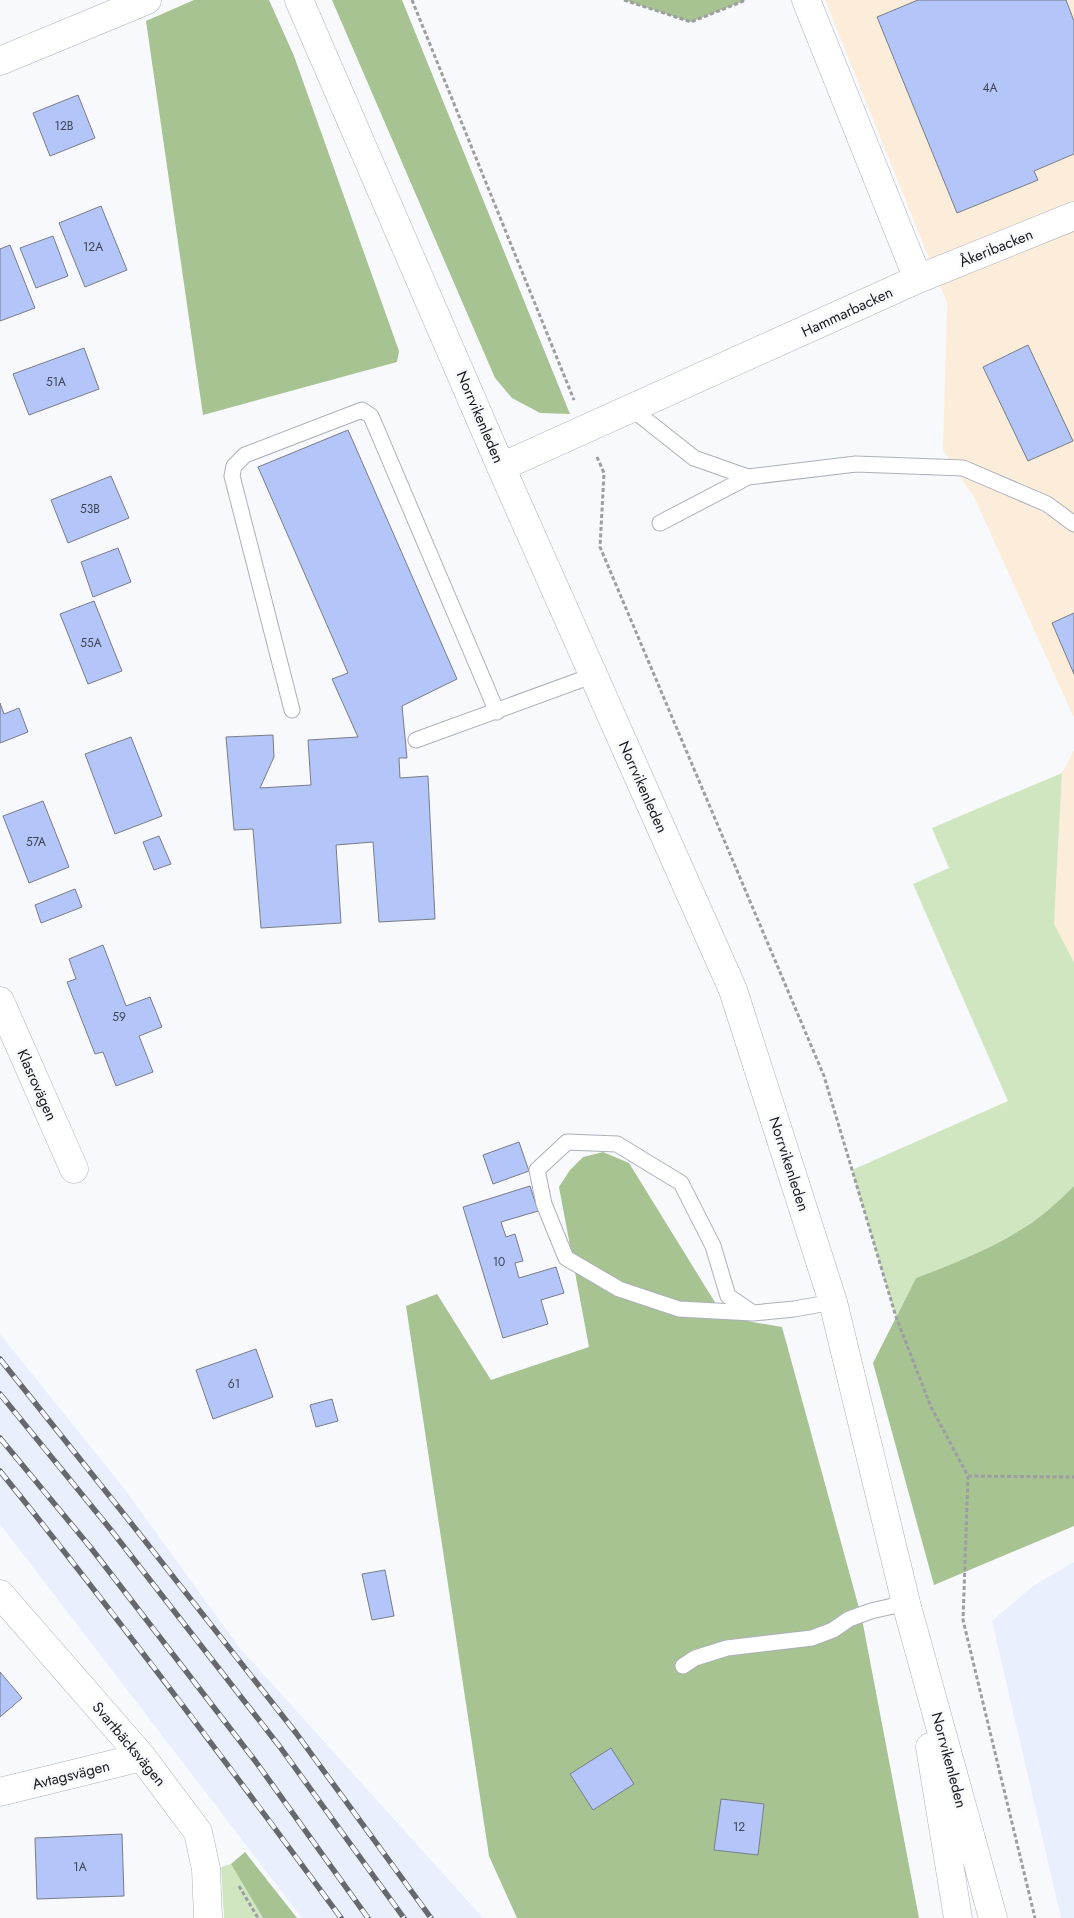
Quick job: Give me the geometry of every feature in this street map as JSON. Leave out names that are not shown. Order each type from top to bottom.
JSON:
[{"type":"main road","points":[[0,61],[117,6],[147,0]]},
{"type":"main road","name":"Norrvikenleden","points":[[299,0],[502,467],[733,990],[833,1302],[906,1603],[992,1918]]},
{"type":"main road","points":[[806,0],[918,279]]},
{"type":"main road","name":"Åkeribacken","points":[[918,279],[1074,216]]},
{"type":"main road","name":"Hammarbacken","points":[[502,467],[632,410],[918,279]]},
{"type":"main road","name":"Klasrovägen","points":[[0,1001],[74,1169]]},
{"type":"main road","name":"Svartbäcksvägen","points":[[0,1594],[142,1757],[198,1832],[206,1869],[208,1918]]},
{"type":"main road","name":"Norrvikenleden","points":[[906,1603],[958,1918]]},
{"type":"main road","name":"Avtagsvägen","points":[[0,1792],[142,1757]]},
{"type":"lane","points":[[292,710],[232,476],[234,466],[245,455],[362,410],[371,416],[496,712]]},
{"type":"lane","points":[[632,410],[694,458],[748,478]]},
{"type":"lane","points":[[660,523],[748,478],[856,464],[963,468],[1047,504],[1074,524]]},
{"type":"lane","points":[[416,740],[594,675]]},
{"type":"lane","points":[[753,1313],[728,1296],[713,1246],[681,1183],[617,1144],[567,1142],[537,1170],[544,1204],[566,1258],[619,1290],[679,1308],[753,1313],[794,1309],[833,1302]]},
{"type":"lane","points":[[683,1666],[695,1658],[728,1648],[812,1638],[833,1630],[849,1619],[871,1611],[906,1603]]},
{"type":"path","points":[[412,0],[604,472],[600,547],[824,1076],[896,1317],[931,1407],[968,1476],[962,1620],[1035,1918]]},
{"type":"path","points":[[624,0],[691,22],[746,0]]},
{"type":"path","points":[[968,1476],[1074,1477]]},
{"type":"shaded area","points":[[825,0],[1074,0],[1074,718],[975,499],[943,450],[947,303]]},
{"type":"shaded area","points":[[1074,750],[1074,962],[1054,925],[1062,773]]},
{"type":"shaded area","points":[[0,1334],[123,1487],[239,1647],[483,1918],[302,1918],[0,1524]]},
{"type":"shaded area","points":[[1074,1562],[1074,1918],[1061,1918],[992,1621],[1033,1586]]},
{"type":"green space","points":[[194,0],[269,0],[294,56],[399,351],[397,362],[203,415],[146,21]]},
{"type":"green space","points":[[332,0],[402,0],[570,414],[540,413],[512,398],[495,378]]},
{"type":"green space","points":[[624,0],[746,0],[691,22]]},
{"type":"green space","points":[[1062,773],[1054,924],[1074,962],[1074,1186],[1040,1217],[1005,1239],[968,1257],[916,1278],[896,1317],[852,1170],[1008,1101],[913,884],[949,868],[932,828]]},
{"type":"green space","points":[[603,1152],[629,1163],[724,1317],[782,1327],[862,1619],[919,1918],[517,1918],[489,1856],[406,1306],[437,1294],[491,1380],[589,1347],[559,1187],[570,1170],[583,1157]]},
{"type":"green space","points":[[1074,1186],[1074,1526],[934,1585],[873,1363],[916,1278],[968,1257],[1005,1239],[1040,1217]]},
{"type":"green space","points":[[245,1852],[297,1918],[263,1918],[231,1864]]},
{"type":"green space","points":[[231,1864],[263,1918],[224,1918],[221,1867]]},
{"type":"building","points":[[918,0],[1066,0],[1074,21],[1074,154],[1034,171],[1038,180],[957,213],[877,17]]},
{"type":"building","points":[[78,95],[95,138],[50,156],[33,113]]},
{"type":"building","points":[[101,206],[127,270],[85,287],[59,223]]},
{"type":"building","points":[[53,236],[68,276],[36,288],[20,248]]},
{"type":"building","points":[[10,245],[35,308],[0,321],[0,249]]},
{"type":"building","points":[[1028,345],[1073,441],[1028,461],[983,367]]},
{"type":"building","points":[[84,348],[99,389],[29,415],[13,374]]},
{"type":"building","points":[[348,430],[457,679],[402,706],[407,758],[399,758],[400,778],[428,776],[435,919],[379,922],[373,842],[336,845],[341,923],[261,928],[253,829],[234,830],[226,737],[273,735],[274,757],[260,788],[311,785],[308,740],[358,737],[332,679],[348,673],[258,467]]},
{"type":"building","points":[[111,476],[129,518],[68,543],[51,500]]},
{"type":"building","points":[[118,548],[131,582],[93,597],[81,562]]},
{"type":"building","points":[[94,601],[122,671],[88,684],[60,614]]},
{"type":"building","points":[[1074,613],[1074,674],[1052,623]]},
{"type":"building","points":[[0,703],[4,714],[19,708],[28,732],[0,743]]},
{"type":"building","points":[[131,737],[162,816],[115,834],[85,754]]},
{"type":"building","points":[[43,801],[69,867],[29,883],[3,816]]},
{"type":"building","points":[[159,836],[171,864],[154,870],[143,842]]},
{"type":"building","points":[[75,889],[82,907],[41,923],[35,905]]},
{"type":"building","points":[[103,945],[126,1006],[150,997],[162,1027],[139,1036],[153,1072],[116,1086],[103,1052],[95,1054],[67,982],[76,979],[69,959]]},
{"type":"building","points":[[519,1142],[529,1171],[493,1184],[483,1155]]},
{"type":"building","points":[[530,1186],[538,1211],[501,1222],[506,1237],[515,1234],[523,1261],[515,1263],[519,1278],[556,1267],[564,1293],[541,1300],[548,1324],[503,1338],[463,1207]]},
{"type":"building","points":[[256,1349],[273,1397],[213,1419],[196,1370]]},
{"type":"building","points":[[332,1399],[338,1421],[316,1427],[310,1405]]},
{"type":"building","points":[[385,1570],[394,1616],[372,1620],[362,1574]]},
{"type":"building","points":[[0,1672],[22,1698],[0,1717]]},
{"type":"building","points":[[611,1748],[634,1784],[593,1810],[570,1774]]},
{"type":"building","points":[[721,1799],[764,1804],[758,1855],[714,1850]]},
{"type":"building","points":[[122,1834],[124,1896],[37,1899],[35,1838]]},
{"type":"railway","points":[[0,1359],[296,1733],[431,1918]]},
{"type":"railway","points":[[0,1394],[111,1530],[280,1747],[404,1918]]},
{"type":"railway","points":[[0,1438],[91,1548],[256,1762],[368,1918]]},
{"type":"railway","points":[[0,1471],[173,1693],[341,1918]]}]
